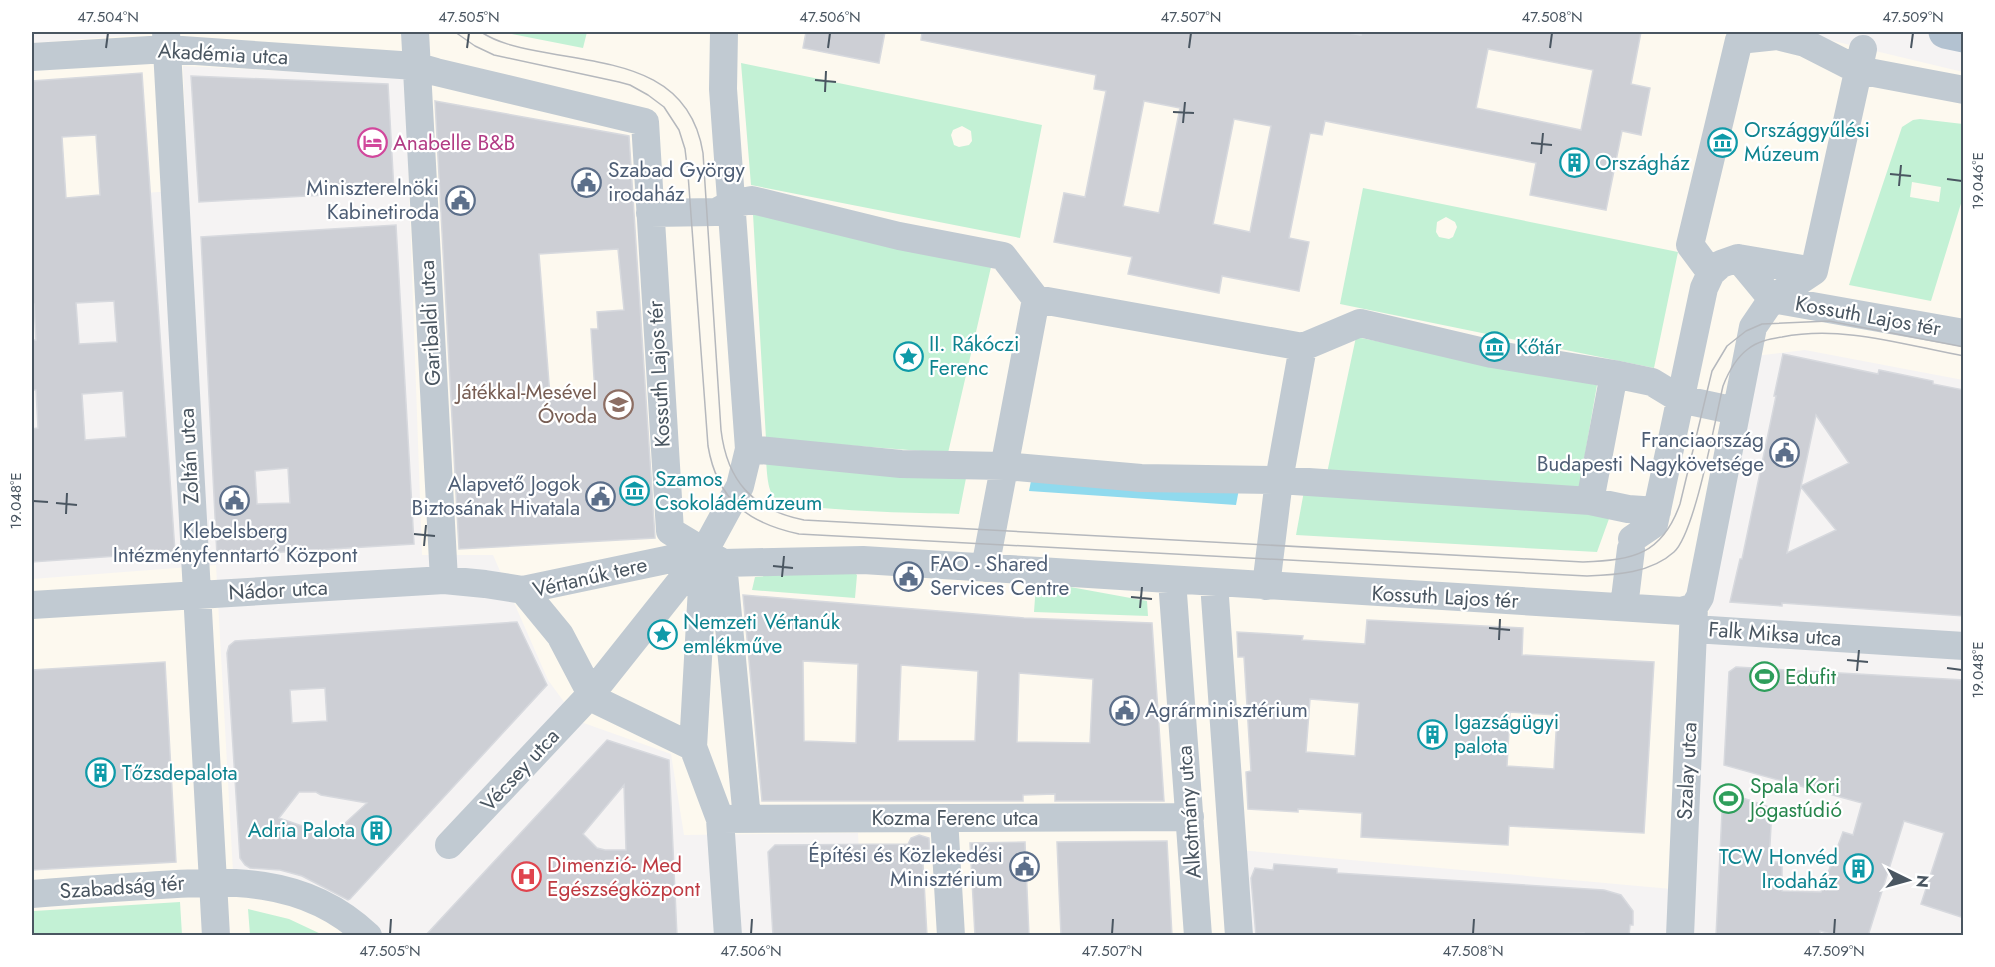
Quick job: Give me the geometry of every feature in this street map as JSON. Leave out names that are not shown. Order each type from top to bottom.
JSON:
[{"type":"main road","points":[[1945,32],[1964,36]]},
{"type":"street","points":[[415,32],[426,69]]},
{"type":"street","points":[[426,69],[433,32]]},
{"type":"street","points":[[693,747],[714,557],[740,486],[749,449],[723,89],[724,32]]},
{"type":"street","points":[[1711,273],[1690,245],[1739,40],[1777,36],[1964,90]]},
{"type":"street","name":"Akadémia utca","points":[[32,57],[167,40],[426,69]]},
{"type":"street","name":"Zoltán utca","points":[[167,40],[213,881]]},
{"type":"street","name":"Kossuth Lajos tér","points":[[426,69],[645,122],[669,531],[714,557],[863,560],[1682,611],[1694,618],[1753,327],[1772,299],[1814,271],[1860,59]]},
{"type":"street","name":"Garibaldi utca","points":[[426,69],[444,580]]},
{"type":"street","points":[[650,213],[716,212],[731,204],[752,200],[899,236],[946,240],[1003,256],[1036,299],[1171,314],[1303,347],[1360,323],[1447,341],[1492,354],[1652,382],[1680,399],[1736,411]]},
{"type":"street","points":[[1624,608],[1631,544],[1654,524],[1704,288],[1711,273],[1720,264],[1738,258]]},
{"type":"street","name":"Kossuth Lajos tér","points":[[1738,258],[1814,271]]},
{"type":"street","name":"Kossuth Lajos tér","points":[[1738,258],[1772,299],[1960,333]]},
{"type":"street","points":[[985,568],[1036,299]]},
{"type":"street","points":[[1266,586],[1279,480],[1303,347]]},
{"type":"street","points":[[1590,501],[1614,374]]},
{"type":"street","points":[[749,449],[888,463],[1004,466],[1141,478],[1279,480],[1590,501],[1628,509],[1657,511]]},
{"type":"street","points":[[714,557],[733,819],[728,936]]},
{"type":"street","name":"Vértanúk tere","points":[[714,557],[591,694],[560,635],[523,590],[714,557]]},
{"type":"street","name":"Nádor utca","points":[[32,605],[444,580],[523,590]]},
{"type":"street","name":"Alkotmány utca","points":[[1172,580],[1198,936]]},
{"type":"street","name":"Alkotmány utca","points":[[1214,583],[1244,842],[1239,936]]},
{"type":"street","name":"Falk Miksa utca","points":[[1694,618],[1964,646]]},
{"type":"street","name":"Szalay utca","points":[[1680,936],[1694,618]]},
{"type":"street","points":[[591,694],[598,701],[693,747],[733,819]]},
{"type":"street","name":"Vécsey utca","points":[[449,845],[591,694]]},
{"type":"street","name":"Kozma Ferenc utca","points":[[733,819],[1190,817]]},
{"type":"street","points":[[944,818],[951,936]]},
{"type":"street","name":"Szabadság tér","points":[[213,881],[216,936]]},
{"type":"street","name":"Szabadság tér","points":[[32,894],[213,881],[258,883],[300,894],[349,927],[368,936]]},
{"type":"shaded area","points":[[149,32],[1796,32],[1963,72],[1963,380],[1805,350],[1755,356],[1706,629],[1694,891],[1240,850],[1246,935],[937,936],[937,933],[863,935],[858,833],[684,835],[671,754],[578,721],[548,680],[493,555],[422,555],[405,77],[183,66],[188,190],[55,199],[46,278],[32,279],[32,43],[149,34]]},
{"type":"shaded area","points":[[216,565],[233,872],[374,935],[32,936],[32,579]]},
{"type":"green space","points":[[502,32],[587,32],[583,48]]},
{"type":"green space","points":[[741,63],[1042,125],[1020,238],[751,185]],"holes":[[[962,126],[971,131],[972,141],[969,145],[959,147],[954,145],[951,135],[953,130]]]},
{"type":"green space","points":[[1913,120],[1963,124],[1963,197],[1931,301],[1849,285],[1902,127]],"holes":[[[1912,182],[1941,187],[1939,202],[1910,197]]]},
{"type":"green space","points":[[1363,188],[1678,252],[1654,368],[1340,304]],"holes":[[[1446,217],[1455,222],[1457,227],[1453,237],[1449,239],[1439,237],[1436,232],[1437,222]]]},
{"type":"green space","points":[[753,214],[991,267],[948,453],[766,439]]},
{"type":"green space","points":[[1356,337],[1597,385],[1579,489],[1327,473]]},
{"type":"green space","points":[[766,460],[967,473],[959,514],[861,511],[805,506],[774,497],[769,484]]},
{"type":"green space","points":[[1304,491],[1610,516],[1597,552],[1296,535]]},
{"type":"green space","points":[[849,568],[857,575],[855,598],[752,590],[755,577]]},
{"type":"green space","points":[[1036,584],[1054,584],[1147,601],[1148,616],[1034,612]]},
{"type":"green space","points":[[180,902],[182,935],[32,935],[32,912],[34,911]]},
{"type":"green space","points":[[248,909],[289,919],[323,935],[250,935]]},
{"type":"water","points":[[1032,476],[1239,489],[1236,505],[1029,491]]},
{"type":"building","points":[[806,32],[885,32],[879,63],[803,48]]},
{"type":"building","name":"Országház","points":[[922,32],[1343,32],[1361,35],[1361,32],[1641,32],[1631,84],[1650,88],[1641,135],[1622,131],[1606,210],[1530,195],[1536,163],[1325,121],[1322,135],[1310,133],[1289,238],[1309,242],[1299,291],[1222,276],[1219,293],[1128,274],[1132,257],[1054,242],[1064,193],[1085,197],[1106,91],[1094,89],[1096,75],[921,40]],"holes":[[[1488,49],[1593,70],[1581,130],[1476,108]],[[1144,101],[1180,108],[1159,213],[1123,206]],[[1234,119],[1271,126],[1250,232],[1213,224]]]},
{"type":"building","points":[[142,73],[175,552],[32,562],[32,429],[38,428],[36,390],[32,390],[32,340],[36,340],[34,304],[32,304],[32,81]],"holes":[[[96,135],[100,195],[66,198],[62,137]],[[114,301],[117,342],[79,344],[76,303]],[[123,391],[126,437],[85,440],[82,394]]]},
{"type":"building","points":[[191,76],[388,84],[394,191],[199,202]]},
{"type":"building","points":[[435,101],[629,136],[655,538],[459,549]],"holes":[[[618,249],[624,310],[597,312],[598,329],[591,329],[595,394],[550,396],[539,254]]]},
{"type":"building","points":[[396,225],[414,544],[217,556],[201,237]],"holes":[[[288,468],[290,503],[257,504],[255,471]]]},
{"type":"building","points":[[1783,354],[1878,374],[1879,370],[1964,390],[1964,616],[1782,603],[1782,606],[1730,602],[1740,559],[1742,559],[1776,396],[1774,396]],"holes":[[[1816,415],[1849,463],[1801,486]],[[1801,487],[1836,530],[1787,553],[1798,500]]]},
{"type":"building","name":"Agrárminisztérium","points":[[743,595],[1024,618],[1152,623],[1164,801],[1055,801],[1055,794],[1023,795],[1023,801],[762,801]],"holes":[[[803,661],[858,664],[856,743],[804,741]],[[901,665],[978,671],[975,741],[898,741]],[[1019,673],[1093,679],[1090,743],[1017,742]]]},
{"type":"building","name":"Igazságügyi palota","points":[[1367,620],[1523,628],[1522,655],[1654,662],[1644,833],[1509,826],[1508,845],[1361,837],[1362,813],[1248,809],[1246,772],[1251,771],[1244,657],[1238,657],[1237,632],[1303,636],[1302,640],[1365,644]],"holes":[[[1310,699],[1359,703],[1355,756],[1306,752]],[[1510,712],[1557,715],[1554,769],[1507,766]]]},
{"type":"building","points":[[517,622],[547,685],[348,900],[302,876],[280,870],[250,868],[240,858],[227,653],[229,646],[235,641]],"holes":[[[325,688],[327,721],[292,723],[290,690]],[[299,792],[316,792],[321,795],[367,803],[331,836],[279,818]]]},
{"type":"building","name":"Tőzsdepalota","points":[[165,662],[176,862],[32,870],[32,670]]},
{"type":"building","points":[[1736,667],[1964,680],[1964,918],[1921,904],[1944,833],[1904,821],[1868,936],[1839,936],[1820,931],[1820,936],[1716,936],[1723,791],[1772,808],[1769,862],[1782,862],[1782,891],[1821,892],[1843,832],[1853,835],[1862,803],[1724,765],[1729,672]]},
{"type":"building","points":[[607,740],[669,760],[677,936],[425,936]],"holes":[[[624,785],[626,850],[597,848],[583,834]]]},
{"type":"building","points":[[919,835],[929,838],[930,858],[923,863],[927,936],[773,936],[768,852],[775,845],[908,844],[911,838]]},
{"type":"building","points":[[1167,841],[1172,936],[1061,936],[1057,842]]},
{"type":"building","name":"Építési és Közlekedési Minisztérium","points":[[1025,842],[1029,936],[975,936],[970,843]]},
{"type":"building","points":[[1274,864],[1337,869],[1337,873],[1604,890],[1621,895],[1633,911],[1633,925],[1630,925],[1629,936],[1584,936],[1584,933],[1545,934],[1545,936],[1256,936],[1251,878],[1255,868],[1273,870]]},
{"type":"tram line","points":[[455,32],[475,46],[494,55],[630,85],[664,107],[679,130],[685,149],[708,446],[712,465],[719,481],[737,506],[764,523],[799,534],[1587,576],[1621,574],[1644,569],[1665,559],[1682,541],[1697,500],[1723,386],[1736,361],[1752,346],[1778,338],[1828,333],[1873,338],[1964,356]]},
{"type":"tram line","points":[[481,32],[515,46],[590,60],[641,74],[663,86],[681,102],[695,124],[703,153],[724,448],[736,478],[757,501],[770,509],[804,520],[1583,562],[1617,559],[1631,556],[1655,544],[1673,521],[1680,504],[1712,371],[1727,346],[1746,331],[1762,324],[1829,321],[1964,347]]},
{"type":"place","name":"Országgyűlési Múzeum","points":[[1723,142]]},
{"type":"place","name":"Anabelle B&B","points":[[372,143]]},
{"type":"place","name":"Országház","points":[[1574,163]]},
{"type":"place","name":"Szabad György irodaház","points":[[587,182]]},
{"type":"place","name":"Miniszterelnöki Kabinetiroda","points":[[460,200]]},
{"type":"place","name":"Kőtár","points":[[1495,347]]},
{"type":"place","name":"II. Rákóczi Ferenc","points":[[908,356]]},
{"type":"place","name":"Játékkal-Mesével Óvoda","points":[[618,404]]},
{"type":"place","name":"Franciaország Budapesti Nagykövetsége","points":[[1785,452]]},
{"type":"place","name":"Szamos Csokoládémúzeum","points":[[634,491]]},
{"type":"place","name":"Alapvető Jogok Biztosának Hivatala","points":[[601,496]]},
{"type":"place","name":"Klebelsberg Intézményfenntartó Központ","points":[[235,500]]},
{"type":"place","name":"FAO - Shared Services Centre","points":[[909,576]]},
{"type":"place","name":"Nemzeti Vértanúk emlékműve","points":[[662,634]]},
{"type":"place","name":"Edufit","points":[[1764,677]]},
{"type":"place","name":"Agrárminisztérium","points":[[1124,710]]},
{"type":"place","name":"Igazságügyi palota","points":[[1433,734]]},
{"type":"place","name":"Tőzsdepalota","points":[[101,773]]},
{"type":"place","name":"Spala Kori Jógastúdió","points":[[1729,798]]},
{"type":"place","name":"Adria Palota","points":[[376,830]]},
{"type":"place","name":"Építési és Közlekedési Minisztérium","points":[[1024,867]]},
{"type":"place","name":"TCW Honvéd Irodaház","points":[[1859,869]]},
{"type":"place","name":"Dimenzió- Med Egészségközpont","points":[[526,877]]}]
